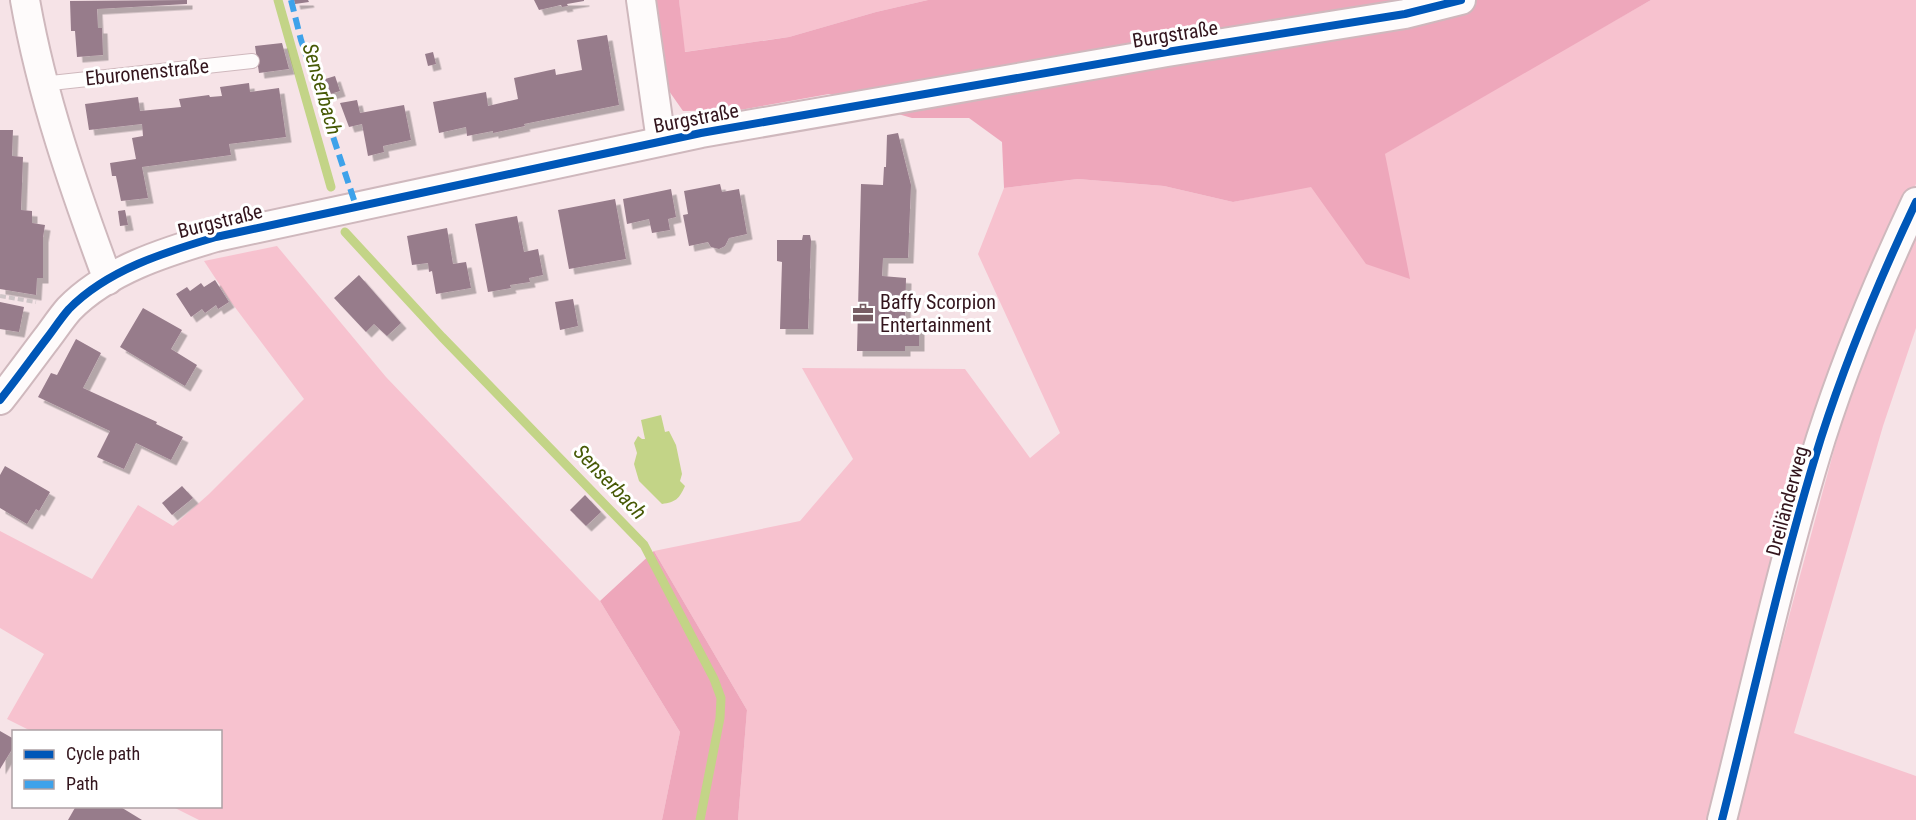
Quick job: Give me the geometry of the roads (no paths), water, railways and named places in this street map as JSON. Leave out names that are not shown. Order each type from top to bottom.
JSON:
[{"type":"street","points":[[25,0],[42,84],[69,174],[108,280]]},
{"type":"street","points":[[641,0],[661,141]]},
{"type":"street","name":"Burgstraße","points":[[0,400],[69,309],[108,280],[142,262],[216,237],[661,141],[1167,52],[1405,14],[1461,0]]},
{"type":"street","name":"Dreiländerweg","points":[[1722,820],[1776,604],[1822,437],[1883,275],[1916,202]]},
{"type":"lane","name":"Eburonenstraße","points":[[42,84],[252,61]]},
{"type":"waterway","name":"Senserbach","points":[[278,0],[331,187]]},
{"type":"waterway","name":"Senserbach","points":[[345,232],[442,337],[644,545],[714,679],[721,698],[720,718],[700,820]]},
{"type":"place","name":"Baffy Scorpion Entertainment","points":[[863,313]]}]
